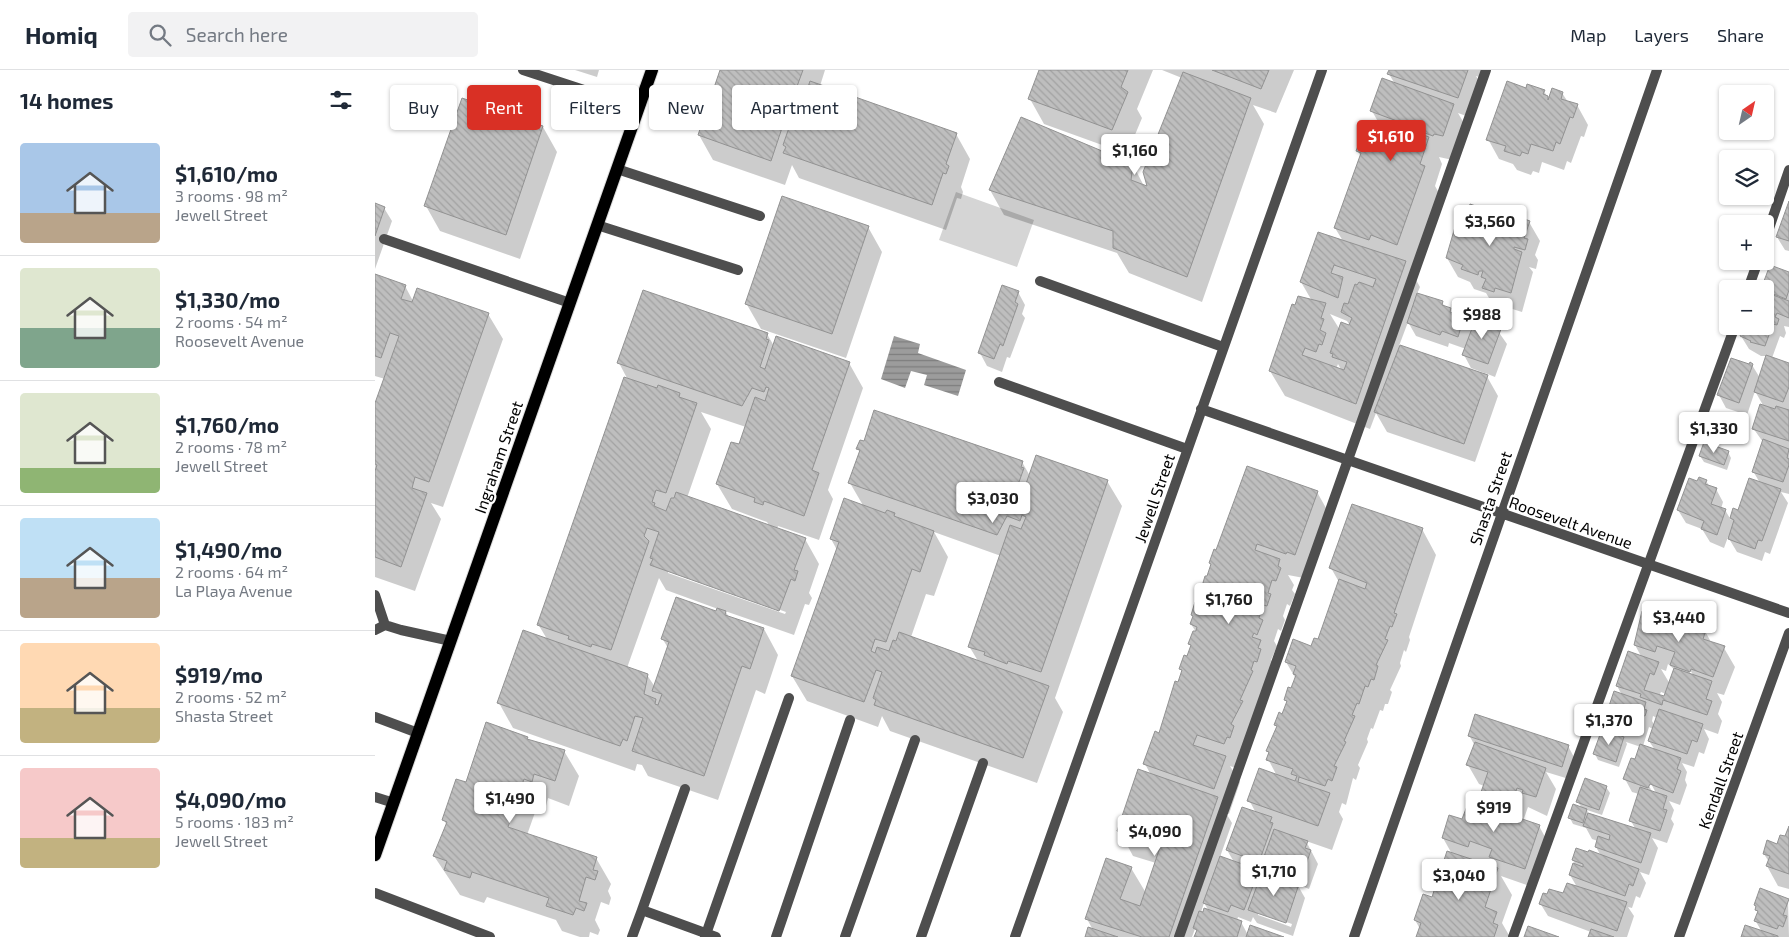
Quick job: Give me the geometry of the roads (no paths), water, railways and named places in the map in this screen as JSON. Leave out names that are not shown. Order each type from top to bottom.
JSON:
[{"type":"main road","name":"Ingraham Street","points":[[639,108],[652,70]]},
{"type":"main road","name":"Ingraham Street","points":[[375,855],[631,130]]},
{"type":"street","points":[[523,70],[569,85]]},
{"type":"street","name":"Jewell Street","points":[[1015,937],[1322,70]]},
{"type":"street","points":[[1179,937],[1346,459],[1486,70]]},
{"type":"street","name":"Shasta Street","points":[[1354,937],[1500,514],[1657,70]]},
{"type":"street","points":[[617,169],[760,216]]},
{"type":"street","points":[[1774,215],[1789,170]]},
{"type":"street","points":[[597,225],[738,270]]},
{"type":"street","points":[[384,239],[570,303]]},
{"type":"street","points":[[1040,281],[1223,347]]},
{"type":"street","points":[[1513,937],[1732,335]]},
{"type":"street","points":[[999,382],[1187,449]]},
{"type":"street","name":"Roosevelt Avenue","points":[[1201,409],[1789,614]]},
{"type":"street","points":[[375,595],[385,624]]},
{"type":"street","points":[[385,624],[401,630],[451,641]]},
{"type":"street","points":[[375,630],[385,624]]},
{"type":"street","name":"Kendall Street","points":[[1679,937],[1789,633]]},
{"type":"street","points":[[642,910],[709,936],[789,698]]},
{"type":"street","points":[[375,717],[418,733]]},
{"type":"street","points":[[776,937],[850,720]]},
{"type":"street","points":[[845,937],[915,740]]},
{"type":"street","points":[[921,937],[983,763]]},
{"type":"street","points":[[632,937],[685,790]]},
{"type":"street","points":[[375,797],[393,803]]},
{"type":"street","points":[[375,893],[490,937]]}]
